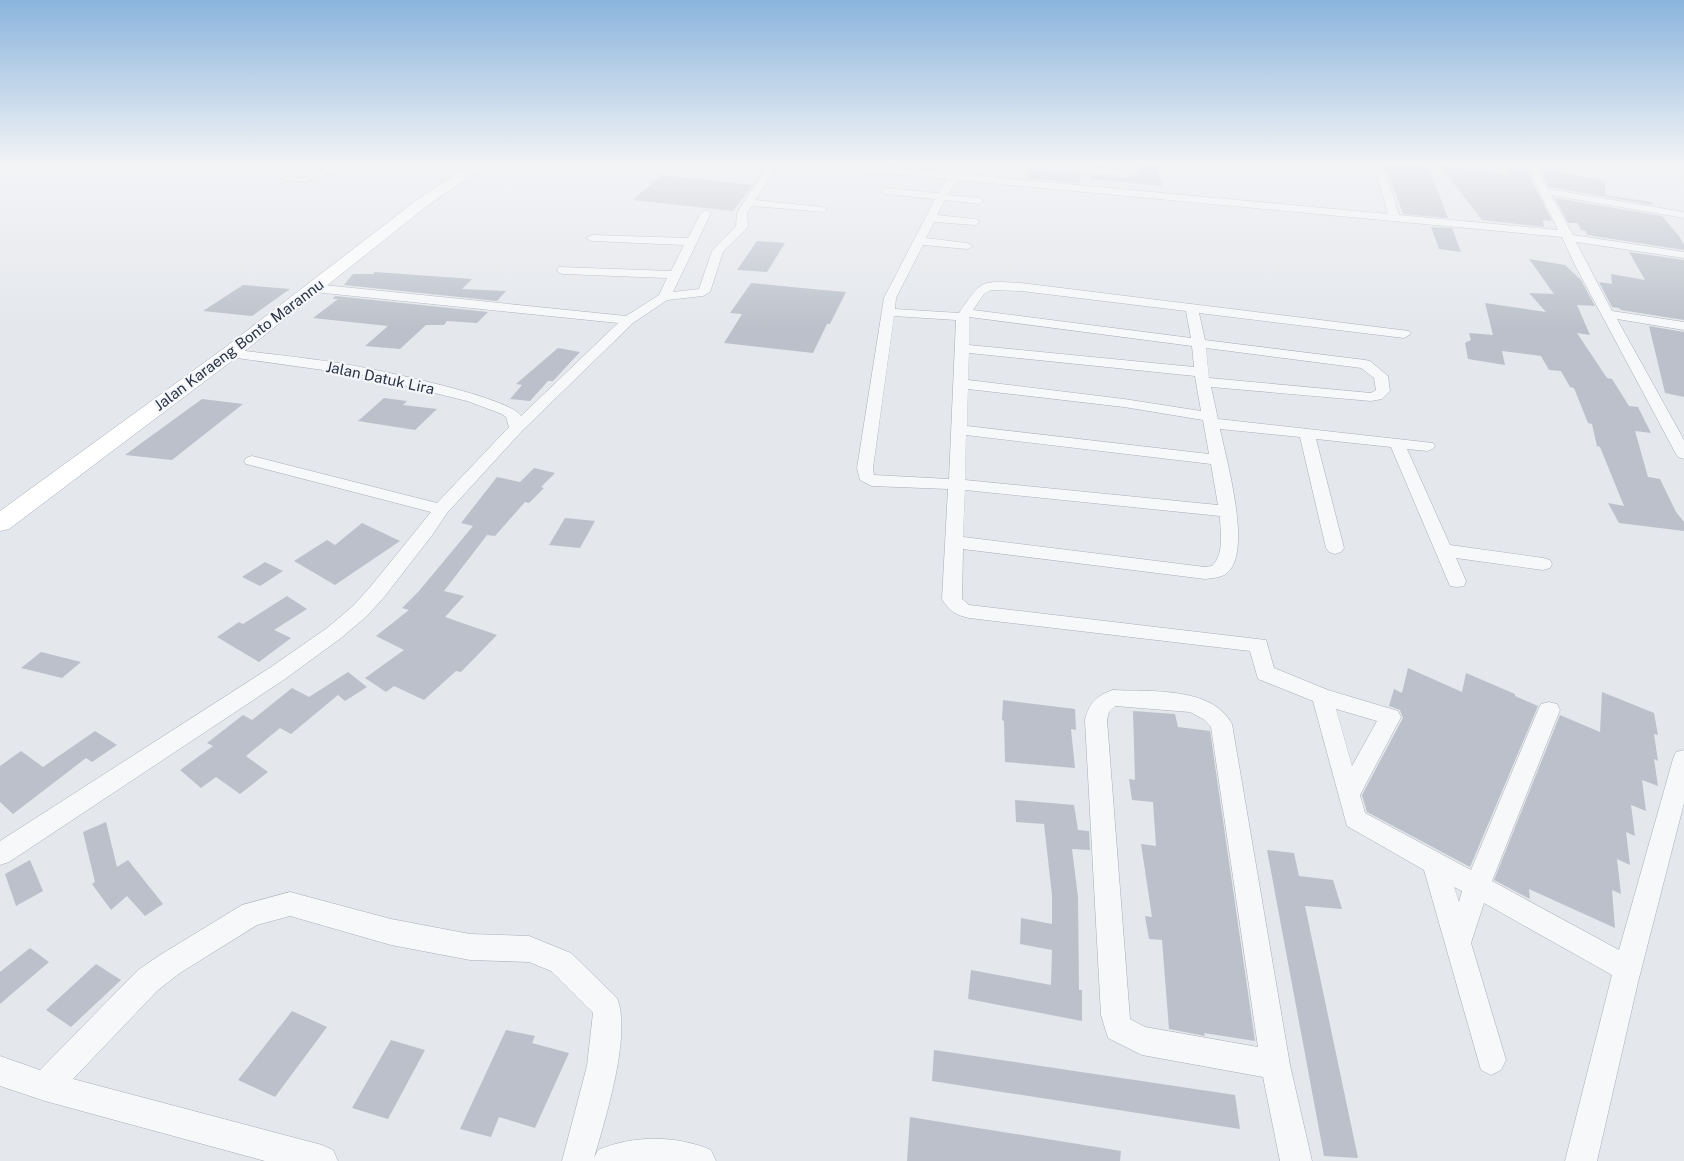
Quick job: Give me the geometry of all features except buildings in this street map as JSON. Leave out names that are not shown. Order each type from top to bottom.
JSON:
[{"type":"main road","name":"Jalan Karaeng Bonto Marannu","points":[[0,524],[230,353],[401,220]]},
{"type":"street","points":[[664,297],[703,220]]},
{"type":"street","points":[[0,854],[278,673],[334,634],[360,611],[378,591],[427,530],[441,509],[517,428],[628,320],[664,297],[701,294],[706,289],[718,251],[742,227],[741,220]]},
{"type":"street","points":[[929,220],[920,241],[893,289],[865,468],[866,477],[872,481],[891,483],[957,484],[1228,511]]},
{"type":"street","points":[[955,220],[975,222]]},
{"type":"street","points":[[1415,220],[1569,236],[1684,255]]},
{"type":"street","points":[[1558,220],[1569,236],[1582,267],[1682,447]]},
{"type":"street","points":[[592,238],[692,242]]},
{"type":"street","points":[[920,241],[967,246]]},
{"type":"street","points":[[563,270],[675,275]]},
{"type":"street","points":[[1349,794],[1390,717],[1322,696],[1264,673],[1259,645],[966,611],[955,604],[952,599],[964,315],[977,292],[985,286],[1021,286],[1404,334]]},
{"type":"street","points":[[314,288],[628,320]]},
{"type":"street","points":[[955,542],[1205,573],[1219,570],[1227,562],[1229,553],[1228,511],[1202,377],[1199,342],[1192,308]]},
{"type":"street","points":[[889,312],[964,315],[1199,342],[1365,364],[1381,376],[1383,391],[1377,396],[1371,397],[962,348]]},
{"type":"street","points":[[1608,314],[1684,326]]},
{"type":"street","name":"Jalan Datuk Lira","points":[[230,353],[366,372],[472,398],[508,411],[513,415],[517,428]]},
{"type":"street","points":[[961,384],[1124,403],[1211,420],[1306,434],[1427,446]]},
{"type":"street","points":[[959,430],[1217,460]]},
{"type":"street","points":[[1306,434],[1334,548]]},
{"type":"street","points":[[1397,443],[1457,581]]},
{"type":"street","points":[[252,461],[441,509]]},
{"type":"street","points":[[1444,550],[1543,564]]},
{"type":"street","points":[[1322,696],[1355,819],[1628,969]]},
{"type":"street","points":[[1275,1065],[1142,1041],[1118,1028],[1114,1015],[1096,720],[1098,709],[1104,702],[1113,698],[1193,704],[1211,713],[1221,724],[1275,1065],[1296,1161]]},
{"type":"street","points":[[1458,944],[1477,886],[1549,710]]},
{"type":"street","points":[[1581,1161],[1628,969],[1684,759]]},
{"type":"street","points":[[1435,863],[1490,1060]]},
{"type":"street","points":[[45,1086],[148,980],[170,964],[251,914],[290,904],[391,932],[470,947],[530,949],[561,962],[606,1008],[607,1036],[596,1097],[578,1161]]},
{"type":"street","points":[[0,1071],[45,1086],[306,1159]]},
{"type":"street","points":[[608,1161],[643,1154],[666,1154],[700,1161]]}]
